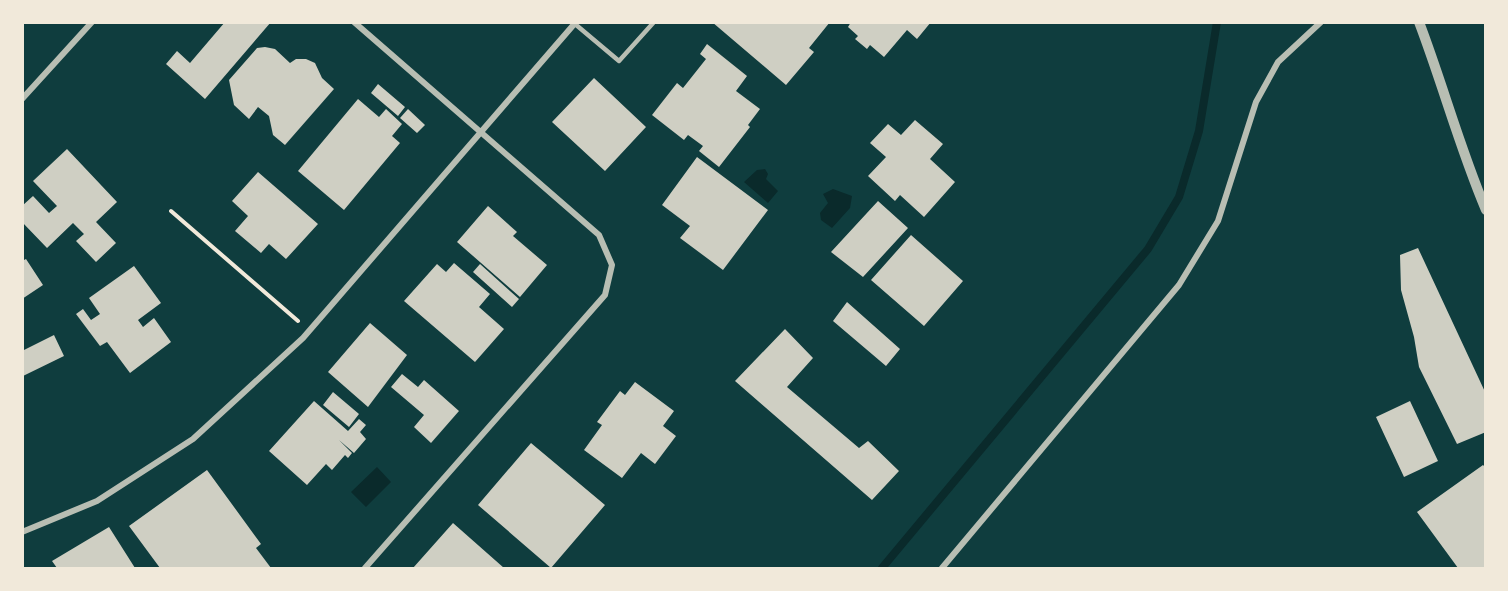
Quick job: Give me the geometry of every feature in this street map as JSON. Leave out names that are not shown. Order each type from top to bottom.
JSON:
[{"type":"street","points":[[22,99],[92,22]]},
{"type":"street","points":[[354,22],[599,235],[612,265],[605,296],[365,568]]},
{"type":"street","points":[[942,568],[1179,285],[1218,221],[1256,102],[1278,62],[1321,22]]},
{"type":"street","points":[[1419,22],[1440,76],[1485,210]]},
{"type":"street","points":[[22,532],[97,501],[193,439],[309,331],[576,23]]},
{"type":"lane","points":[[576,23],[619,61],[654,22]]},
{"type":"path","points":[[171,211],[309,331]]},
{"type":"water","points":[[765,169],[768,174],[766,179],[778,191],[768,203],[744,182],[757,170]]},
{"type":"water","points":[[833,189],[852,196],[850,208],[832,228],[821,220],[820,213],[828,203],[823,194]]},
{"type":"water","points":[[377,467],[391,482],[366,507],[351,492]]},
{"type":"building","points":[[225,22],[271,22],[205,99],[166,64],[177,51],[190,63]]},
{"type":"building","points":[[712,22],[830,22],[809,48],[814,52],[786,85]]},
{"type":"building","points":[[851,22],[931,22],[917,39],[907,30],[884,57],[870,45],[867,49],[855,39],[858,36],[848,27]]},
{"type":"building","points":[[707,44],[747,76],[736,91],[760,109],[748,125],[750,127],[719,167],[699,151],[703,146],[688,135],[684,140],[652,115],[677,83],[683,88],[706,59],[700,54]]},
{"type":"building","points":[[257,48],[275,49],[290,63],[296,59],[306,59],[315,63],[322,78],[334,89],[285,145],[273,135],[269,116],[258,107],[249,119],[234,105],[229,80]]},
{"type":"building","points":[[594,78],[646,127],[605,171],[552,122]]},
{"type":"building","points":[[378,84],[405,107],[398,116],[371,93]]},
{"type":"building","points":[[358,99],[379,117],[386,109],[402,124],[392,136],[400,143],[344,210],[298,171]]},
{"type":"building","points":[[408,109],[425,125],[417,133],[400,118]]},
{"type":"building","points":[[915,120],[943,144],[930,159],[955,182],[924,217],[900,195],[895,201],[868,176],[886,157],[870,143],[888,124],[901,135]]},
{"type":"building","points":[[67,149],[117,202],[96,222],[116,243],[96,262],[76,241],[84,234],[73,223],[47,248],[22,222],[22,206],[33,196],[49,213],[57,206],[33,181]]},
{"type":"building","points":[[697,157],[768,210],[723,270],[680,238],[690,226],[662,205]]},
{"type":"building","points":[[258,172],[318,224],[286,259],[269,244],[261,253],[235,231],[248,216],[232,201]]},
{"type":"building","points":[[878,201],[908,228],[863,277],[831,252]]},
{"type":"building","points":[[488,206],[517,232],[513,236],[547,265],[520,297],[457,242]]},
{"type":"building","points":[[911,235],[963,281],[924,326],[871,280]]},
{"type":"building","points":[[1418,248],[1486,394],[1486,432],[1457,444],[1419,367],[1414,337],[1401,290],[1400,255]]},
{"type":"building","points":[[26,259],[43,285],[22,299],[22,261]]},
{"type":"building","points":[[454,263],[490,294],[479,307],[504,329],[475,362],[404,301],[437,264],[446,272]]},
{"type":"building","points":[[480,264],[519,299],[512,307],[473,272]]},
{"type":"building","points":[[134,266],[161,303],[138,320],[143,327],[154,318],[171,342],[130,373],[107,342],[100,346],[76,314],[83,309],[91,320],[100,314],[89,298]]},
{"type":"building","points":[[847,302],[900,349],[886,366],[833,321]]},
{"type":"building","points":[[370,323],[407,355],[368,407],[328,372]]},
{"type":"building","points":[[785,329],[813,358],[787,387],[859,448],[868,441],[899,471],[872,500],[735,381]]},
{"type":"building","points":[[54,335],[64,356],[23,376],[22,351]]},
{"type":"building","points":[[402,374],[418,387],[424,380],[459,411],[431,443],[414,427],[424,415],[391,387]]},
{"type":"building","points":[[635,382],[674,411],[663,426],[676,436],[655,464],[641,453],[622,478],[584,450],[602,425],[597,422],[620,391],[625,395]]},
{"type":"building","points":[[333,392],[359,414],[349,427],[323,405]]},
{"type":"building","points":[[314,401],[348,431],[359,419],[366,425],[360,432],[366,439],[354,453],[339,440],[352,453],[348,458],[345,455],[332,470],[326,464],[307,485],[269,451]]},
{"type":"building","points":[[1410,401],[1438,461],[1404,477],[1376,417]]},
{"type":"building","points":[[531,443],[605,505],[551,568],[478,505]]},
{"type":"building","points":[[1483,465],[1486,468],[1486,568],[1458,568],[1417,512]]},
{"type":"building","points":[[207,470],[261,544],[256,548],[271,568],[160,568],[129,526]]},
{"type":"building","points":[[453,523],[504,568],[413,568]]},
{"type":"building","points":[[109,527],[135,568],[57,568],[52,561]]},
{"type":"waterway","points":[[882,568],[1148,249],[1179,197],[1199,131],[1217,22]]}]
